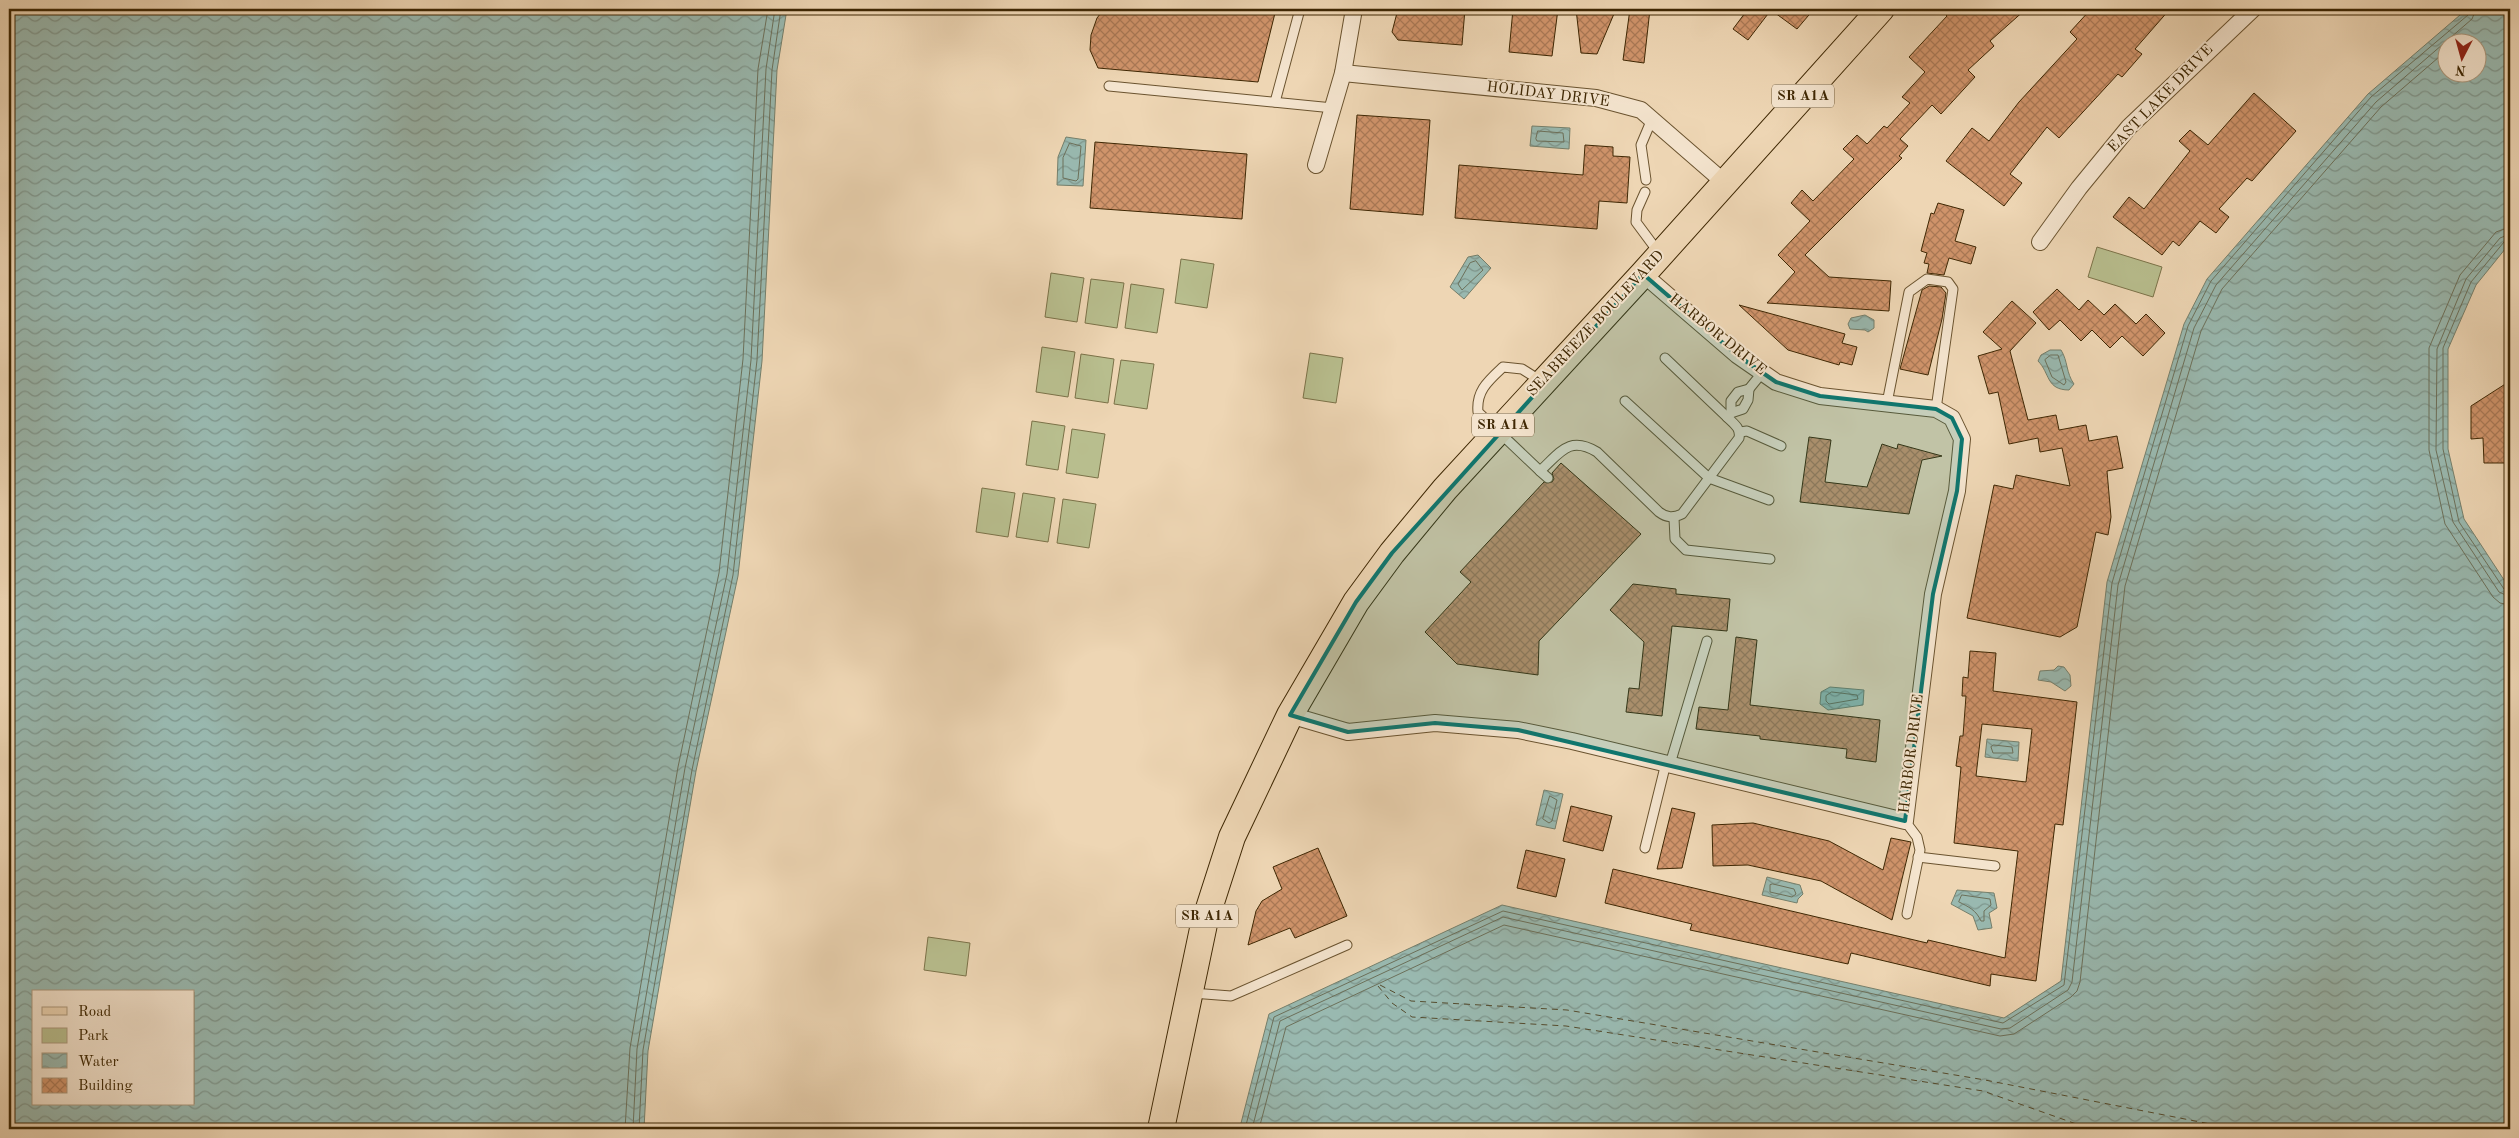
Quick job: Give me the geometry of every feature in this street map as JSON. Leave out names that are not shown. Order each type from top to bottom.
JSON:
[{"type":"main road","name":"SEABREEZE BOULEVARD","points":[[1161,1129],[1204,924],[1232,837],[1290,715],[1356,602],[1386,560],[1445,489],[1725,184],[1881,9]]},
{"type":"street","points":[[1316,165],[1343,73],[1354,9]]},
{"type":"street","name":"EAST LAKE DRIVE","points":[[2040,242],[2079,188],[2129,128],[2254,9]]},
{"type":"street","name":"HOLIDAY DRIVE","points":[[1343,73],[1596,98],[1641,110],[1725,184]]},
{"type":"street","name":"HARBOR DRIVE","points":[[1290,715],[1348,732],[1436,723],[1518,730],[1905,821],[1933,594],[1957,491],[1962,439],[1952,418],[1936,410],[1820,396],[1776,382],[1737,355],[1643,274]]},
{"type":"lane","points":[[1275,102],[1300,9]]},
{"type":"lane","points":[[1109,86],[1333,108]]},
{"type":"lane","points":[[1646,180],[1641,145],[1652,120]]},
{"type":"lane","points":[[1645,192],[1637,210],[1636,222],[1660,255]]},
{"type":"lane","points":[[1887,403],[1909,292],[1927,279],[1948,282],[1953,289],[1936,410]]},
{"type":"lane","points":[[1540,471],[1564,448],[1575,444],[1585,445],[1596,452],[1658,512],[1674,518],[1682,514],[1739,438],[1740,432],[1729,415],[1665,358]]},
{"type":"lane","points":[[1543,382],[1522,368],[1502,367],[1483,386],[1477,401],[1478,412],[1548,478]]},
{"type":"lane","points":[[1729,415],[1743,409],[1748,400],[1749,389],[1762,373]]},
{"type":"lane","points":[[1729,415],[1731,401],[1738,392],[1749,389]]},
{"type":"lane","points":[[1625,401],[1709,478],[1769,500]]},
{"type":"lane","points":[[1740,432],[1747,431],[1781,446]]},
{"type":"lane","points":[[1674,518],[1675,539],[1686,550],[1770,559]]},
{"type":"lane","points":[[1645,848],[1668,764],[1707,641]]},
{"type":"lane","points":[[1905,821],[1917,837],[1920,850],[1907,914]]},
{"type":"lane","points":[[1918,857],[1996,866]]},
{"type":"lane","points":[[1189,993],[1231,996],[1347,945]]},
{"type":"highlighted area","points":[[1643,274],[1737,355],[1776,382],[1820,396],[1936,409],[1952,418],[1962,439],[1957,491],[1933,594],[1905,821],[1518,730],[1435,723],[1348,732],[1290,715],[1356,602],[1392,553]]},
{"type":"green space","points":[[2097,247],[2162,267],[2153,297],[2088,277]]},
{"type":"green space","points":[[1181,259],[1214,264],[1207,308],[1175,303]]},
{"type":"green space","points":[[1051,273],[1084,278],[1077,322],[1045,317]]},
{"type":"green space","points":[[1091,279],[1124,283],[1117,328],[1085,323]]},
{"type":"green space","points":[[1131,284],[1164,289],[1157,333],[1125,328]]},
{"type":"green space","points":[[1042,347],[1075,352],[1068,397],[1036,392]]},
{"type":"green space","points":[[1310,353],[1343,358],[1336,403],[1303,398]]},
{"type":"green space","points":[[1081,354],[1114,359],[1108,403],[1075,398]]},
{"type":"green space","points":[[1121,360],[1154,364],[1147,409],[1114,404]]},
{"type":"green space","points":[[1032,421],[1065,426],[1058,470],[1026,465]]},
{"type":"green space","points":[[1072,429],[1105,434],[1098,478],[1066,473]]},
{"type":"green space","points":[[982,488],[1015,493],[1008,537],[976,532]]},
{"type":"green space","points":[[1023,493],[1055,498],[1048,542],[1016,537]]},
{"type":"green space","points":[[1063,499],[1096,504],[1089,548],[1057,543]]},
{"type":"green space","points":[[928,937],[970,943],[966,976],[924,970]]},
{"type":"water","points":[[9,9],[787,9],[777,70],[762,361],[738,576],[696,771],[648,1051],[644,1129],[9,1129]]},
{"type":"water","points":[[2467,9],[2510,9],[2510,243],[2476,285],[2448,349],[2448,449],[2464,519],[2510,589],[2510,1129],[1249,1129],[1240,1127],[1269,1014],[1502,905],[2004,1018],[2061,981],[2107,582],[2184,324],[2207,279],[2368,94],[2436,36],[2436,82],[2486,82],[2486,32],[2440,32]]},
{"type":"water","points":[[1532,126],[1570,128],[1569,149],[1530,146]]},
{"type":"water","points":[[1066,137],[1086,140],[1083,186],[1057,185],[1058,157]]},
{"type":"water","points":[[1478,255],[1491,268],[1464,299],[1450,287],[1468,257]]},
{"type":"water","points":[[1865,315],[1874,320],[1874,328],[1868,332],[1850,329],[1848,324],[1851,318]]},
{"type":"water","points":[[2050,350],[2061,350],[2063,354],[2074,384],[2069,390],[2052,384],[2038,361],[2041,355]]},
{"type":"water","points":[[2058,666],[2064,667],[2070,675],[2071,686],[2065,691],[2051,682],[2038,680],[2040,671],[2054,670]]},
{"type":"water","points":[[1830,687],[1864,690],[1863,705],[1828,710],[1820,704],[1821,692]]},
{"type":"water","points":[[1987,739],[2019,742],[2018,761],[1985,757]]},
{"type":"water","points":[[1544,790],[1563,794],[1555,829],[1536,825]]},
{"type":"water","points":[[1767,877],[1800,885],[1803,894],[1797,903],[1762,895]]},
{"type":"water","points":[[1957,890],[1994,893],[1997,908],[1989,913],[1992,928],[1978,930],[1973,916],[1951,904]]},
{"type":"building","points":[[1104,9],[1276,9],[1258,82],[1098,68],[1090,50],[1091,35],[1097,18]]},
{"type":"building","points":[[1398,9],[1465,9],[1462,45],[1398,40],[1392,32]]},
{"type":"building","points":[[1513,9],[1558,9],[1552,56],[1509,52]]},
{"type":"building","points":[[1576,9],[1616,9],[1597,54],[1581,53]]},
{"type":"building","points":[[1630,9],[1650,9],[1644,63],[1623,60]]},
{"type":"building","points":[[1748,9],[1814,9],[1797,29],[1771,10],[1748,40],[1733,29]]},
{"type":"building","points":[[1941,9],[2026,9],[1990,41],[1994,46],[1968,70],[1975,77],[1941,114],[1932,105],[1900,139],[1908,146],[1899,156],[1902,158],[1805,255],[1829,277],[1891,281],[1889,311],[1767,303],[1795,272],[1778,255],[1810,221],[1791,203],[1802,190],[1813,201],[1854,159],[1843,149],[1857,135],[1867,144],[1884,126],[1887,128],[1910,103],[1902,97],[1925,72],[1909,57],[1947,16]]},
{"type":"building","points":[[2091,9],[2170,9],[2135,49],[2142,54],[2122,77],[2118,74],[2059,138],[2047,127],[2010,174],[2022,183],[2004,206],[1946,161],[1972,128],[1989,141],[2019,102],[2077,39],[2070,32]]},
{"type":"building","points":[[2254,93],[2296,131],[2252,181],[2247,178],[2219,209],[2229,217],[2216,233],[2200,221],[2179,246],[2173,241],[2162,255],[2113,217],[2129,197],[2144,209],[2190,151],[2179,141],[2190,130],[2208,145]]},
{"type":"building","points":[[1357,115],[1430,120],[1423,215],[1350,209]]},
{"type":"building","points":[[1095,142],[1247,154],[1242,219],[1090,208]]},
{"type":"building","points":[[1585,145],[1613,147],[1613,156],[1630,157],[1627,203],[1599,201],[1597,229],[1455,218],[1459,165],[1583,175]]},
{"type":"building","points":[[1938,203],[1964,210],[1955,241],[1976,247],[1971,264],[1949,258],[1944,275],[1927,273],[1929,264],[1924,263],[1927,253],[1921,251],[1931,213],[1934,214]]},
{"type":"building","points":[[1929,286],[1941,287],[1946,293],[1942,319],[1928,375],[1900,369],[1922,290]]},
{"type":"building","points":[[2057,289],[2079,310],[2088,300],[2104,315],[2115,304],[2136,324],[2146,314],[2165,333],[2143,356],[2122,336],[2110,348],[2092,330],[2081,341],[2060,320],[2049,330],[2033,312]]},
{"type":"building","points":[[2012,301],[2036,323],[2010,351],[2028,420],[2056,415],[2059,430],[2086,425],[2089,441],[2117,436],[2123,468],[2107,471],[2111,517],[2108,535],[2096,532],[2077,627],[2060,637],[1967,618],[1994,485],[2013,489],[2016,475],[2070,486],[2062,448],[2040,452],[2038,438],[2009,444],[1998,392],[1989,394],[1978,356],[2002,349],[1983,332]]},
{"type":"building","points":[[1739,305],[1845,334],[1842,343],[1857,347],[1852,365],[1840,362],[1839,365],[1788,350]]},
{"type":"building","points":[[2510,381],[2510,463],[2484,463],[2483,438],[2471,439],[2471,406]]},
{"type":"building","points":[[1809,437],[1831,440],[1825,482],[1867,487],[1882,444],[1897,449],[1898,444],[1942,456],[1922,460],[1909,514],[1800,502]]},
{"type":"building","points":[[1561,463],[1641,534],[1539,641],[1538,675],[1457,664],[1425,632],[1471,582],[1460,572],[1544,482],[1552,482],[1554,479],[1552,473]]},
{"type":"building","points":[[1633,584],[1676,589],[1676,594],[1730,599],[1727,631],[1672,626],[1662,716],[1626,712],[1629,688],[1639,689],[1644,642],[1610,610]]},
{"type":"building","points":[[1736,637],[1757,640],[1750,705],[1880,720],[1876,762],[1846,758],[1847,749],[1760,739],[1760,736],[1696,729],[1699,707],[1728,710]]},
{"type":"building","points":[[1970,651],[1996,653],[1993,691],[2077,702],[2063,825],[2055,824],[2036,981],[1991,974],[1990,986],[1851,953],[1848,964],[1690,930],[1692,924],[1605,903],[1613,869],[1927,943],[1928,940],[2005,958],[2018,851],[1954,843],[1961,767],[1956,766],[1960,736],[1963,736],[1966,696],[1962,696],[1963,677],[1968,678]],"holes":[[[1982,724],[2032,729],[2026,782],[1976,776]]]},
{"type":"building","points":[[1571,806],[1612,816],[1603,851],[1563,841]]},
{"type":"building","points":[[1672,808],[1695,813],[1682,868],[1657,869]]},
{"type":"building","points":[[1753,823],[1829,841],[1883,870],[1891,838],[1911,842],[1892,920],[1821,881],[1748,865],[1713,866],[1712,825]]},
{"type":"building","points":[[1318,848],[1347,916],[1295,938],[1290,928],[1248,945],[1256,911],[1262,901],[1282,889],[1273,867]]},
{"type":"building","points":[[1526,850],[1565,859],[1556,897],[1517,888]]},
{"type":"ferry route","points":[[1380,985],[1411,1001],[1567,1010],[1985,1080],[2236,1129]]},
{"type":"ferry route","points":[[1378,986],[1392,1003],[1412,1017],[1566,1026],[1983,1091],[2082,1126],[2084,1129]]}]
